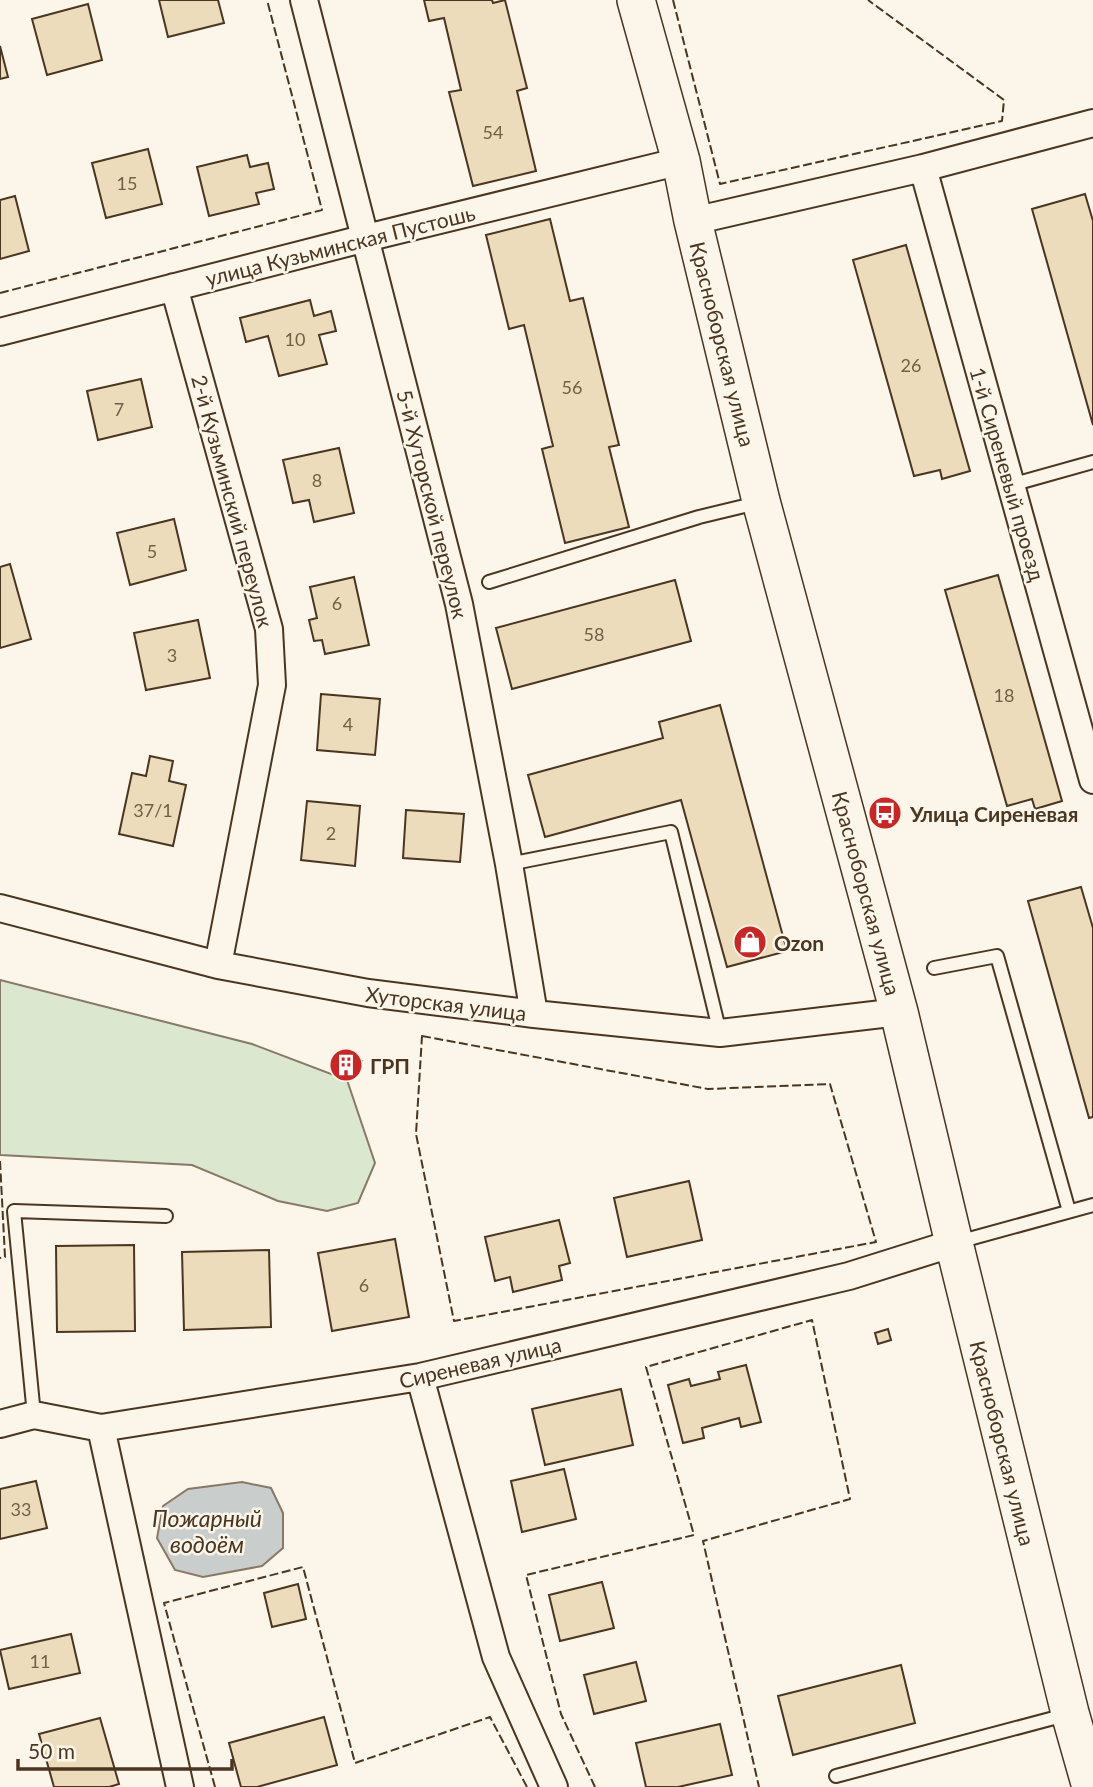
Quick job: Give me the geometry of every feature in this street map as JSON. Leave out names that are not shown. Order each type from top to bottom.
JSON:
[{"type":"street","name":"5-й Хуторской переулок","points":[[304,0],[459,604],[509,864],[534,1014]]},
{"type":"street","name":"Красноборская улица","points":[[636,0],[681,161],[761,502],[899,1012],[1070,1713],[1091,1787]]},
{"type":"street","points":[[693,221],[923,168],[1093,123]]},
{"type":"street","name":"улица Кузьминская Пустошь","points":[[0,332],[681,161]]},
{"type":"street","name":"1-й Сиреневый проезд","points":[[923,168],[1093,780]]},
{"type":"street","name":"2-й Кузьминский переулок","points":[[174,287],[269,629],[272,685],[218,965]]},
{"type":"street","name":"Хуторская улица","points":[[0,908],[218,965],[369,993],[534,1014],[720,1033],[899,1012]]},
{"type":"street","name":"Сиреневая улица","points":[[0,1424],[34,1415],[101,1428],[420,1377],[849,1276],[954,1243]]},
{"type":"street","points":[[420,1377],[496,1657],[554,1787]]},
{"type":"street","points":[[101,1428],[180,1787]]},
{"type":"lane","points":[[1011,485],[1093,462]]},
{"type":"lane","points":[[489,582],[699,517],[761,502]]},
{"type":"lane","points":[[509,864],[671,832],[720,1033]]},
{"type":"lane","points":[[933,968],[997,956],[1069,1211]]},
{"type":"lane","points":[[954,1243],[1093,1205]]},
{"type":"lane","points":[[34,1415],[14,1211],[166,1216]]},
{"type":"lane","points":[[836,1776],[1070,1713]]},
{"type":"green space","points":[[0,980],[252,1044],[347,1080],[375,1163],[358,1203],[327,1211],[278,1201],[192,1165],[0,1155]]},
{"type":"water","name":"Пожарный водоём","points":[[242,1482],[271,1488],[283,1513],[283,1548],[262,1566],[203,1577],[175,1570],[157,1538],[163,1506],[188,1489]]},
{"type":"building","points":[[159,0],[218,0],[224,23],[168,37]]},
{"type":"building","points":[[424,0],[492,0],[493,3],[505,0],[527,88],[517,91],[536,171],[473,186],[449,92],[461,90],[444,18],[429,21]]},
{"type":"building","points":[[88,4],[102,60],[47,75],[32,19]]},
{"type":"building","points":[[0,46],[8,77],[0,79]]},
{"type":"building","points":[[148,149],[162,204],[106,218],[92,163]]},
{"type":"building","points":[[247,155],[250,167],[268,163],[274,189],[256,193],[259,204],[209,216],[197,167]]},
{"type":"building","points":[[1085,194],[1093,221],[1093,425],[1032,209]]},
{"type":"building","points":[[15,196],[29,251],[0,259],[0,200]]},
{"type":"building","points":[[550,219],[570,301],[583,298],[619,445],[609,447],[629,527],[565,543],[542,449],[553,446],[524,325],[509,329],[486,235]]},
{"type":"building","points":[[906,245],[970,471],[942,479],[940,470],[914,476],[853,260]]},
{"type":"building","points":[[310,300],[314,316],[331,311],[336,331],[319,335],[327,364],[279,376],[268,336],[246,342],[240,318]]},
{"type":"building","points":[[141,379],[152,427],[98,440],[87,391]]},
{"type":"building","points":[[339,448],[354,513],[314,522],[309,500],[293,503],[283,460]]},
{"type":"building","points":[[174,519],[186,570],[130,585],[117,533]]},
{"type":"building","points":[[10,564],[31,639],[0,648],[0,567]]},
{"type":"building","points":[[998,575],[1062,801],[1035,809],[1032,799],[1007,806],[945,590]]},
{"type":"building","points":[[354,577],[369,645],[325,654],[322,640],[314,641],[309,620],[317,618],[310,587]]},
{"type":"building","points":[[675,580],[691,641],[512,689],[496,628]]},
{"type":"building","points":[[198,620],[210,678],[146,690],[134,633]]},
{"type":"building","points":[[321,694],[380,699],[375,755],[317,750]]},
{"type":"building","points":[[720,705],[787,951],[727,967],[681,800],[545,837],[528,775],[663,738],[659,722]]},
{"type":"building","points":[[150,756],[173,761],[169,781],[186,785],[173,846],[119,834],[132,773],[146,776]]},
{"type":"building","points":[[307,801],[360,806],[355,866],[301,860]]},
{"type":"building","points":[[406,810],[464,814],[460,862],[403,858]]},
{"type":"building","points":[[1081,887],[1093,928],[1093,1117],[1089,1118],[1028,901]]},
{"type":"building","name":"ГРП","points":[[336,1053],[362,1061],[357,1076],[331,1068]]},
{"type":"building","points":[[689,1181],[702,1240],[627,1257],[614,1198]]},
{"type":"building","points":[[559,1220],[570,1263],[559,1266],[562,1280],[513,1292],[510,1277],[495,1281],[485,1237]]},
{"type":"building","points":[[395,1239],[409,1317],[332,1331],[318,1253]]},
{"type":"building","points":[[134,1245],[135,1331],[57,1332],[56,1246]]},
{"type":"building","points":[[269,1250],[271,1327],[184,1330],[182,1252]]},
{"type":"building","points":[[888,1329],[891,1340],[878,1344],[875,1333]]},
{"type":"building","points":[[746,1365],[761,1422],[741,1427],[739,1418],[702,1428],[704,1438],[683,1443],[668,1385],[689,1379],[691,1386],[720,1379],[718,1372]]},
{"type":"building","points":[[621,1389],[633,1445],[545,1465],[532,1409]]},
{"type":"building","points":[[564,1469],[576,1519],[522,1532],[511,1481]]},
{"type":"building","points":[[36,1481],[47,1528],[0,1539],[0,1489]]},
{"type":"building","points":[[602,1582],[614,1628],[560,1641],[549,1595]]},
{"type":"building","points":[[298,1584],[306,1619],[272,1627],[264,1593]]},
{"type":"building","points":[[71,1634],[80,1673],[9,1689],[0,1650]]},
{"type":"building","points":[[636,1662],[646,1701],[594,1714],[584,1675]]},
{"type":"building","points":[[901,1665],[915,1723],[793,1755],[778,1696]]},
{"type":"building","points":[[324,1717],[337,1765],[257,1787],[241,1787],[229,1743]]},
{"type":"building","points":[[100,1718],[119,1784],[109,1787],[54,1787],[39,1734]]},
{"type":"building","points":[[720,1724],[732,1775],[678,1787],[646,1787],[636,1743]]},
{"type":"fence","points":[[0,293],[322,210],[267,0]]},
{"type":"fence","points":[[673,0],[720,184],[1002,121],[1004,100],[868,0]]},
{"type":"fence","points":[[422,1036],[708,1089],[830,1084],[876,1242],[454,1321],[416,1134],[422,1036]]},
{"type":"fence","points":[[0,1161],[5,1257],[0,1258]]},
{"type":"fence","points":[[595,1787],[561,1714],[526,1575],[694,1535],[646,1367],[812,1320],[850,1499],[703,1541],[759,1787]]},
{"type":"fence","points":[[215,1787],[164,1603],[303,1567],[355,1763],[490,1717],[527,1787]]},
{"type":"place","name":"Улица Сиреневая","points":[[885,813]]},
{"type":"place","name":"Ozon","points":[[750,942]]},
{"type":"place","name":"ГРП","points":[[346,1065]]}]
